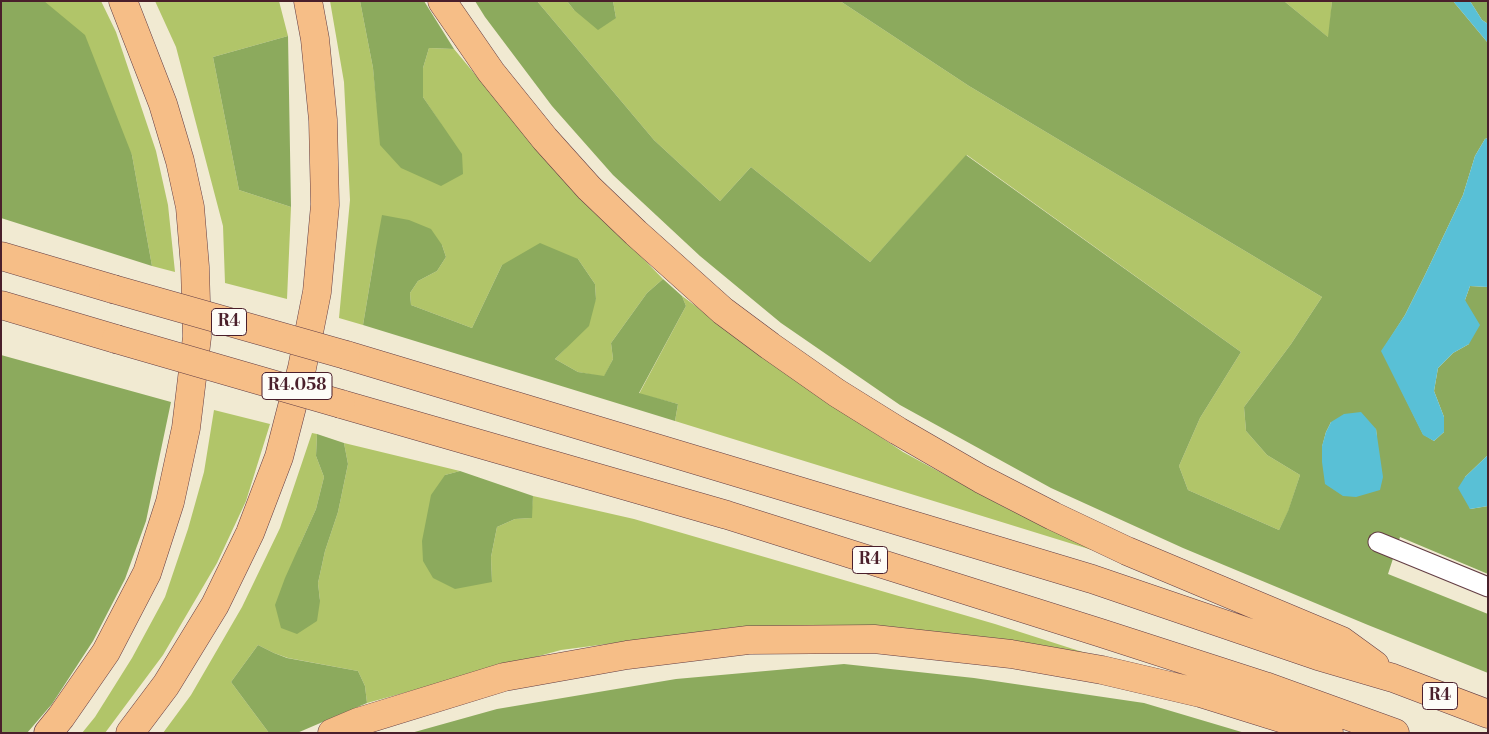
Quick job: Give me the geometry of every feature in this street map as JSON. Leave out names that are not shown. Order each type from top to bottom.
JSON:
[{"type":"highway","points":[[48,733],[106,652],[147,572],[170,502],[186,428],[197,337],[195,259],[190,207],[180,161],[163,104],[123,1]]},
{"type":"highway","name":"R4.058","points":[[130,733],[166,685],[215,605],[250,533],[279,457],[302,368],[318,292],[324,205],[324,120],[315,39],[308,1]]},
{"type":"highway","points":[[442,1],[492,72],[545,139],[589,188],[636,233],[723,310],[777,352],[836,393],[898,432],[981,479],[1052,516],[1127,551],[1342,642],[1393,678]]},
{"type":"highway","name":"R4","points":[[1,256],[346,355],[1092,579],[1318,656],[1393,678],[1488,714]]},
{"type":"highway","name":"R4","points":[[1,305],[736,518],[1256,683],[1394,733]]},
{"type":"highway","points":[[332,733],[358,722],[504,677],[618,657],[748,640],[864,639],[1011,654],[1102,670],[1200,693],[1329,733]]},
{"type":"street","points":[[1378,542],[1488,587]]},
{"type":"green space","points":[[1,1],[44,1],[85,35],[132,155],[152,266],[1,218]]},
{"type":"green space","points":[[44,1],[101,1],[116,32],[156,151],[168,205],[175,272],[152,266],[132,155]]},
{"type":"green space","points":[[155,1],[279,1],[288,36],[213,57],[239,190],[291,207],[287,299],[225,283],[223,226],[176,47]]},
{"type":"green space","points":[[330,1],[360,1],[373,68],[377,106],[441,124],[423,97],[423,68],[429,48],[454,49],[542,155],[663,279],[647,293],[611,343],[613,359],[604,377],[578,372],[555,359],[565,349],[596,299],[595,284],[578,259],[502,265],[472,328],[411,305],[410,293],[418,281],[437,271],[446,257],[442,245],[375,253],[363,325],[339,318],[350,200],[344,82]]},
{"type":"green space","points":[[360,1],[424,1],[454,49],[429,48],[423,68],[423,97],[462,154],[463,174],[441,186],[401,168],[380,145],[373,68]]},
{"type":"green space","points":[[475,1],[537,1],[654,140],[720,201],[751,167],[870,262],[966,155],[1241,352],[1200,418],[1179,466],[1188,490],[1279,530],[1288,511],[1300,475],[1267,455],[1246,431],[1244,407],[1291,344],[1322,297],[969,86],[840,1],[1284,1],[1328,37],[1332,1],[1453,1],[1488,43],[1488,138],[1485,139],[1475,156],[1463,195],[1424,277],[1405,315],[1382,351],[1423,434],[1434,441],[1444,432],[1444,417],[1434,391],[1438,368],[1453,353],[1469,344],[1465,300],[1470,286],[1488,287],[1488,455],[1465,477],[1470,509],[1488,506],[1488,574],[1400,537],[1388,574],[1488,614],[1488,673],[1183,548],[1051,488],[900,405],[781,323],[700,256],[613,175],[552,106]],"holes":[[[1331,422],[1376,429],[1377,439],[1322,462],[1322,447]]]},
{"type":"green space","points":[[537,1],[567,1],[574,10],[616,18],[613,1],[840,1],[969,86],[1322,297],[1291,344],[1244,407],[1246,431],[1267,455],[1300,475],[1288,512],[1279,530],[1188,490],[1179,466],[1200,418],[1241,352],[967,155],[870,262],[751,167],[720,201],[654,140]]},
{"type":"green space","points":[[567,1],[613,1],[616,18],[598,30],[574,10]]},
{"type":"green space","points":[[1284,1],[1332,1],[1329,38]]},
{"type":"green space","points":[[1470,1],[1488,1],[1488,24],[1482,20]]},
{"type":"green space","points":[[288,36],[291,207],[239,190],[213,57]]},
{"type":"green space","points":[[382,215],[409,220],[431,229],[442,245],[446,257],[437,271],[418,281],[410,293],[411,305],[472,328],[502,265],[540,243],[578,259],[595,284],[596,299],[589,326],[555,359],[578,372],[604,376],[613,359],[611,343],[647,293],[663,279],[682,296],[686,306],[639,393],[678,404],[675,421],[363,325]]},
{"type":"green space","points":[[682,296],[803,385],[903,452],[1006,508],[1105,554],[675,421],[678,404],[639,394],[686,306]]},
{"type":"green space","points":[[1,355],[171,402],[146,521],[125,579],[93,641],[52,704],[27,733],[1,733]]},
{"type":"green space","points":[[214,410],[270,424],[246,501],[217,563],[163,655],[105,733],[82,733],[95,717],[132,658],[165,597],[188,529],[204,472]]},
{"type":"green space","points":[[312,433],[317,434],[316,456],[324,477],[316,509],[299,547],[320,601],[318,583],[325,551],[338,512],[348,464],[344,443],[460,471],[445,475],[492,582],[491,557],[497,527],[515,519],[531,518],[533,496],[634,519],[995,624],[1092,655],[1017,642],[928,631],[845,626],[738,627],[561,650],[367,703],[365,686],[358,671],[288,658],[258,645],[231,682],[269,733],[163,733],[191,695],[242,607],[280,528]]},
{"type":"green space","points":[[317,434],[344,443],[348,464],[338,512],[325,551],[318,583],[320,601],[317,621],[297,634],[281,628],[275,605],[316,509],[324,477],[316,456]]},
{"type":"green space","points":[[460,471],[533,496],[532,518],[515,519],[497,527],[491,557],[492,582],[455,589],[433,578],[423,561],[422,541],[431,495],[445,475]]},
{"type":"green space","points":[[258,645],[287,658],[358,671],[365,686],[367,703],[297,733],[269,733],[231,682]]},
{"type":"green space","points":[[844,664],[974,678],[1144,703],[1245,733],[411,733],[497,709],[676,679]]},
{"type":"water","points":[[1453,1],[1470,1],[1482,20],[1488,24],[1488,43]]},
{"type":"water","points":[[1488,138],[1488,287],[1470,286],[1465,300],[1480,325],[1469,344],[1453,353],[1438,368],[1434,391],[1444,417],[1444,432],[1434,441],[1423,435],[1381,351],[1405,315],[1463,195],[1475,156],[1485,139]]},
{"type":"water","points":[[1361,412],[1376,429],[1383,477],[1380,490],[1356,497],[1343,496],[1325,484],[1322,446],[1331,422],[1344,414]]},
{"type":"water","points":[[1488,455],[1488,506],[1470,509],[1458,488],[1465,477]]}]
